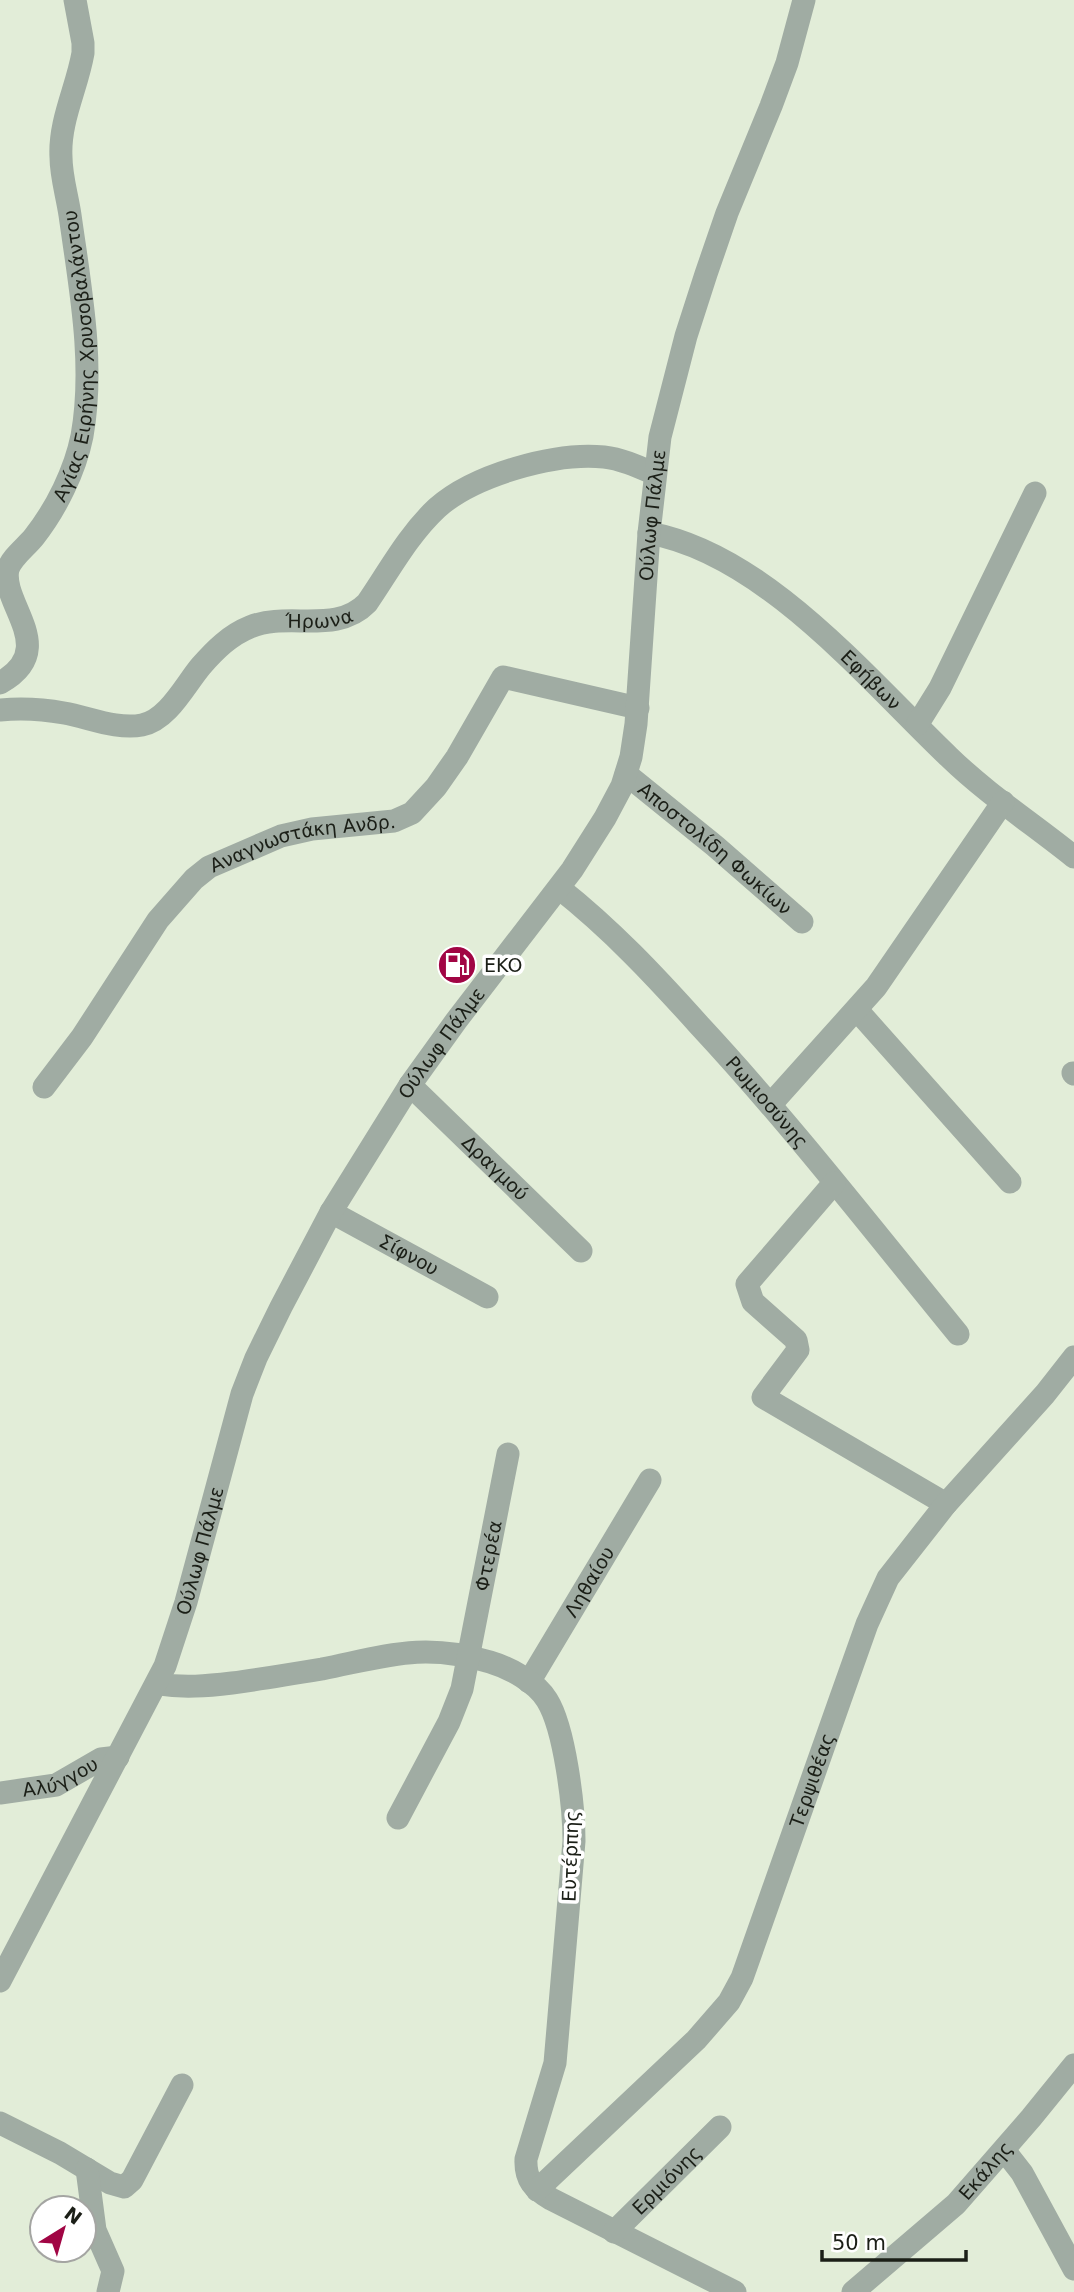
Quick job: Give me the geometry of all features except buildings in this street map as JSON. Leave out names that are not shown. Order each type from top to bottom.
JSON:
[{"type":"street","name":"Αγίας Ειρήνης Χρυσοβαλάντου","points":[[0,682],[19,665],[27,640],[24,623],[9,589],[7,571],[10,563],[40,529],[67,481],[78,452],[83,424],[86,351],[60,152],[64,124],[83,53],[75,0]]},
{"type":"street","name":"Ούλωφ Πάλμε","points":[[0,1981],[158,1684],[186,1602],[230,1435],[247,1382],[281,1307],[331,1212],[410,1085],[559,888],[605,818],[626,774],[634,746],[649,533],[655,474],[665,419],[693,314],[719,235],[779,84],[804,0]]},
{"type":"street","name":"Ήρωνα","points":[[0,710],[47,710],[130,726],[149,723],[168,708],[221,645],[247,628],[265,622],[341,619],[356,613],[367,603],[419,527],[454,495],[472,484],[528,466],[581,457],[619,460],[655,474]]},
{"type":"street","points":[[917,725],[940,688],[1035,494]]},
{"type":"street","name":"Εφήβων","points":[[649,533],[715,556],[760,585],[837,646],[965,772],[1074,857]]},
{"type":"street","name":"Αναγνωστάκη Ανδρ.","points":[[44,1087],[82,1037],[158,920],[194,879],[209,867],[281,836],[312,829],[383,823],[404,818],[412,813],[436,787],[457,757],[503,677],[638,708]]},
{"type":"street","name":"Αποστολίδη Φωκίων","points":[[626,774],[715,846],[802,922]]},
{"type":"street","points":[[771,1104],[876,987],[1003,802]]},
{"type":"street","name":"Ρωμιοσύνης","points":[[559,888],[632,951],[771,1104],[958,1334]]},
{"type":"street","points":[[857,1010],[1010,1182]]},
{"type":"street","name":"Δραγμού","points":[[410,1085],[581,1251]]},
{"type":"street","points":[[834,1183],[747,1284],[753,1302],[796,1340],[798,1350],[763,1396],[946,1504]]},
{"type":"street","name":"Σίφνου","points":[[331,1212],[487,1297]]},
{"type":"street","name":"Τερψιθέας","points":[[537,2190],[716,2019],[743,1978],[867,1624],[888,1578],[946,1504],[1045,1394],[1074,1357]]},
{"type":"street","name":"Φτερέα","points":[[398,1818],[457,1705],[470,1657],[508,1454]]},
{"type":"street","name":"Ληθαίου","points":[[528,1682],[650,1480]]},
{"type":"street","name":"Ευτέρπης","points":[[158,1684],[188,1688],[323,1669],[399,1652],[455,1653],[505,1668],[528,1682],[547,1700],[556,1722],[570,1785],[574,1828],[555,2063],[526,2159],[527,2176],[537,2190]]},
{"type":"street","name":"Αλύγγου","points":[[0,1793],[56,1785],[101,1759],[118,1757]]},
{"type":"street","name":"Εκάλης","points":[[853,2292],[944,2215],[1004,2151],[1074,2065]]},
{"type":"street","points":[[0,2123],[119,2187],[127,2186],[182,2085]]},
{"type":"street","name":"Ερμιόνης","points":[[614,2232],[720,2127]]},
{"type":"street","points":[[1004,2151],[1022,2172],[1074,2269]]},
{"type":"street","points":[[87,2169],[95,2230],[113,2271],[108,2292]]},
{"type":"street","points":[[537,2190],[735,2292]]},
{"type":"place","name":"EKO","points":[[457,965]]}]
